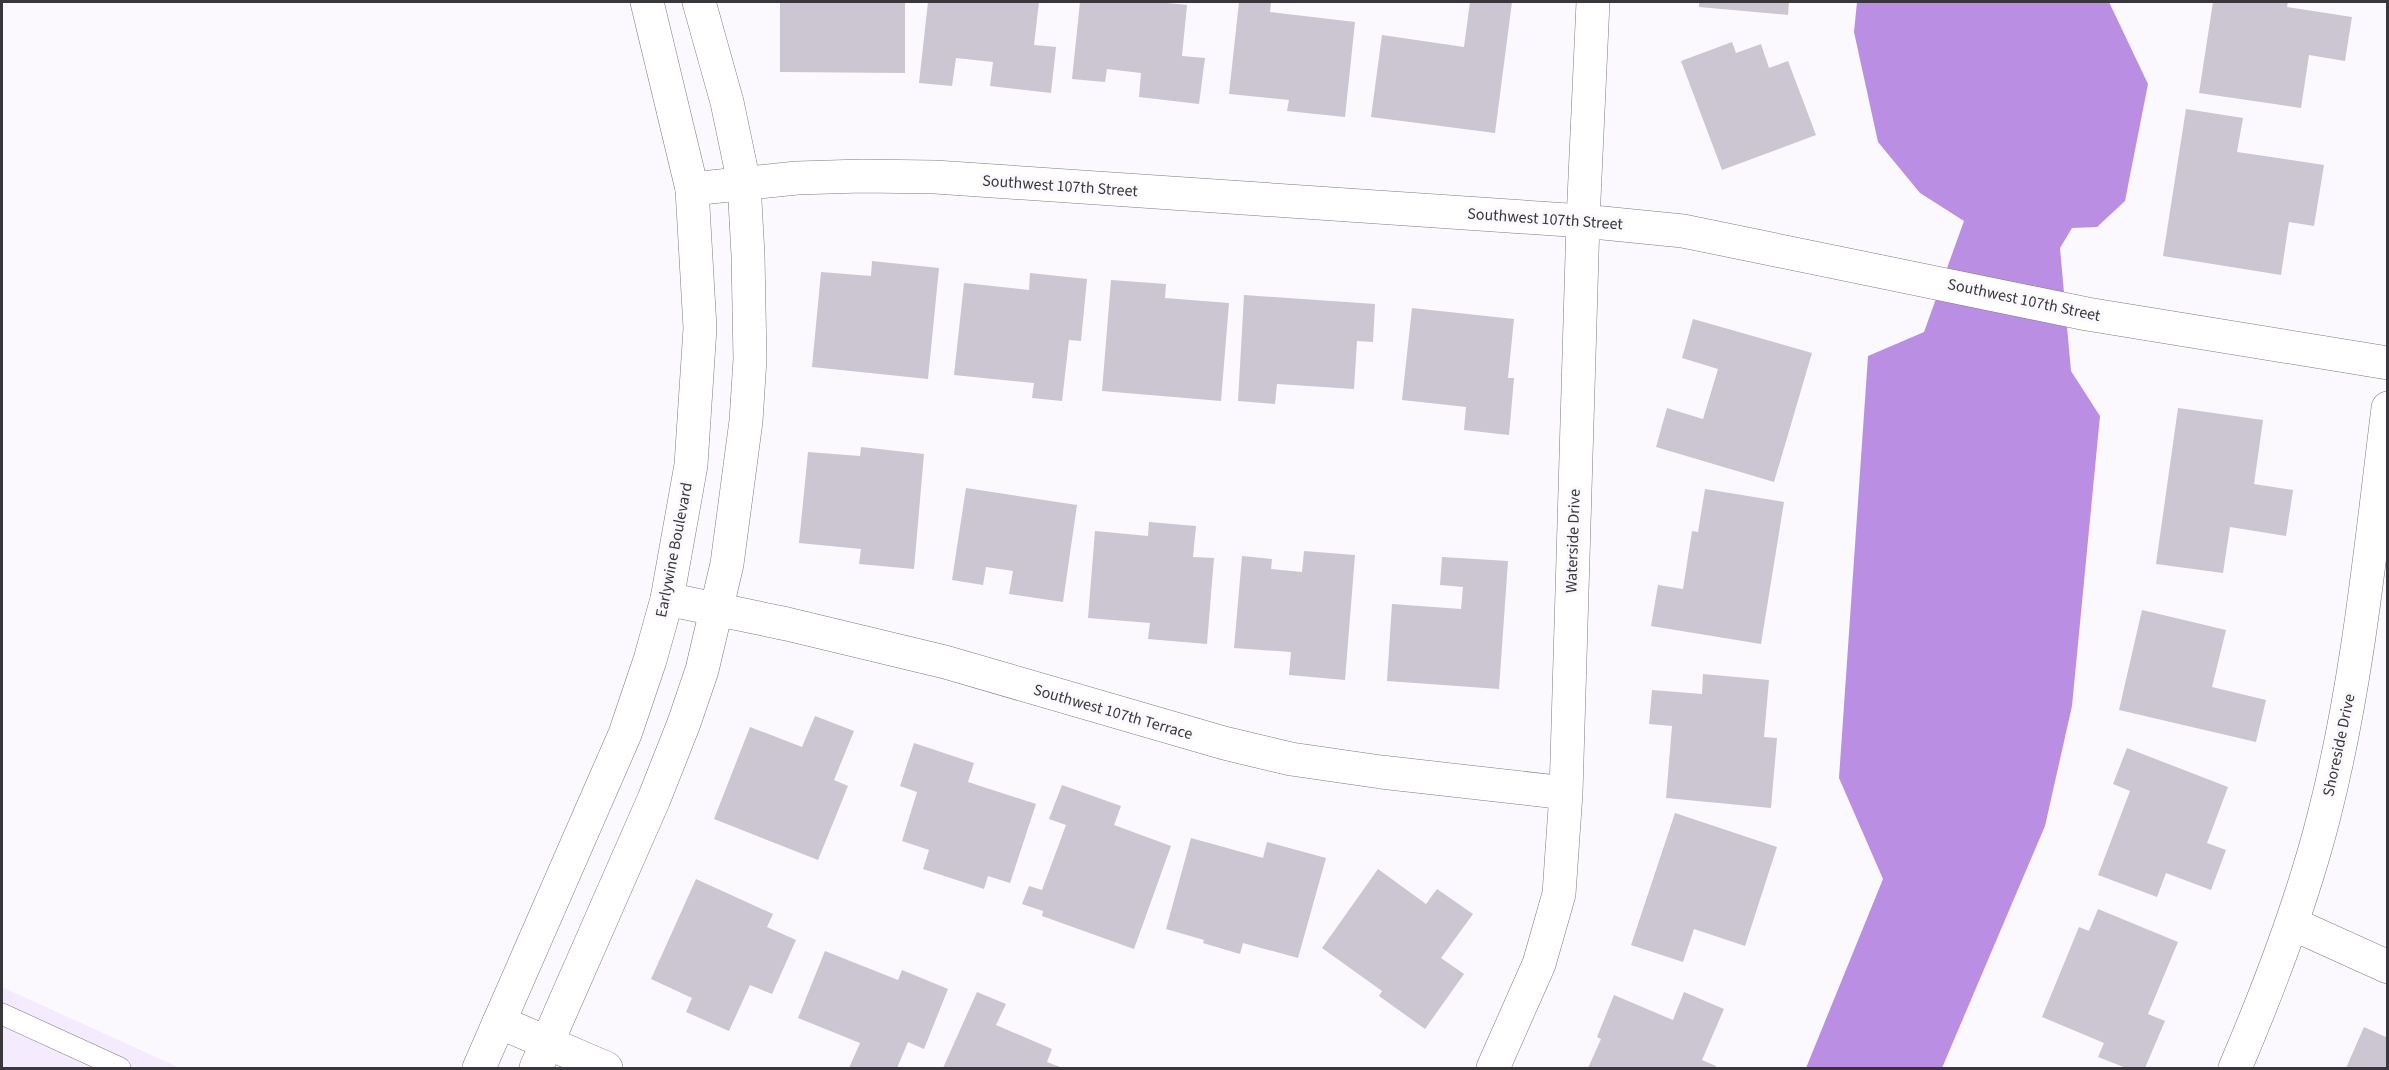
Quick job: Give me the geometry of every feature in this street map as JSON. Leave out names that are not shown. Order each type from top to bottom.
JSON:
[{"type":"street","name":"Earlywine Boulevard","points":[[479,1068],[625,734],[650,660],[667,599],[691,465],[700,328],[692,189],[647,2]]},
{"type":"street","points":[[542,1056],[649,810],[684,723],[702,670],[727,564],[746,421],[750,359],[744,183],[727,102],[699,2]]},
{"type":"street","name":"Waterside Drive","points":[[1493,1068],[1539,963],[1550,932],[1559,894],[1566,793],[1583,221],[1593,2]]},
{"type":"street","name":"Southwest 107th Street","points":[[692,189],[851,176],[935,177],[1583,221],[1683,231],[2086,314],[2388,363]]},
{"type":"street","name":"Shoreside Drive","points":[[2235,1068],[2293,924],[2324,816],[2351,689],[2382,496],[2388,408]]},
{"type":"street","name":"Southwest 107th Terrace","points":[[667,599],[717,608],[945,662],[1158,725],[1291,759],[1381,772],[1566,793]]},
{"type":"street","points":[[2293,924],[2388,967]]},
{"type":"street","points":[[500,1022],[542,1056],[606,1068]]},
{"type":"lane","points":[[2,1014],[120,1068]]},
{"type":"shaded area","points":[[1857,2],[2109,2],[2148,84],[2125,201],[2097,227],[2072,228],[2060,248],[2071,371],[2100,416],[2072,706],[2045,826],[1942,1068],[1806,1068],[1883,879],[1839,778],[1868,356],[1924,332],[1964,221],[1920,193],[1878,142],[1854,32]]},
{"type":"shaded area","points":[[2,987],[180,1068],[2,1068]]},
{"type":"building","points":[[780,2],[905,2],[905,73],[780,72]]},
{"type":"building","points":[[928,2],[1039,2],[1034,45],[1056,47],[1051,93],[990,86],[993,62],[956,58],[952,86],[919,83]]},
{"type":"building","points":[[1080,2],[1157,2],[1187,5],[1182,56],[1205,58],[1199,104],[1139,97],[1141,73],[1107,69],[1105,82],[1072,79]]},
{"type":"building","points":[[1239,2],[1271,2],[1270,12],[1355,22],[1345,117],[1287,111],[1289,100],[1229,94]]},
{"type":"building","points":[[1470,2],[1512,2],[1495,133],[1371,117],[1382,35],[1464,47]]},
{"type":"building","points":[[1699,2],[1789,2],[1788,15],[1699,7]]},
{"type":"building","points":[[2213,2],[2288,2],[2287,7],[2352,17],[2345,61],[2309,55],[2301,108],[2199,93]]},
{"type":"building","points":[[1732,42],[1736,53],[1761,44],[1769,68],[1788,61],[1816,135],[1722,170],[1681,61]]},
{"type":"building","points":[[2186,109],[2243,118],[2237,152],[2324,165],[2314,226],[2289,222],[2281,275],[2163,256]]},
{"type":"building","points":[[872,261],[939,268],[928,379],[812,367],[821,272],[871,276]]},
{"type":"building","points":[[1030,273],[1087,279],[1081,341],[1069,340],[1062,401],[1032,398],[1034,383],[954,375],[964,283],[1029,290]]},
{"type":"building","points":[[1111,280],[1166,284],[1165,298],[1229,303],[1221,401],[1102,391]]},
{"type":"building","points":[[1244,295],[1375,304],[1373,342],[1357,341],[1354,389],[1277,384],[1275,404],[1238,401]]},
{"type":"building","points":[[1412,308],[1514,319],[1508,378],[1514,378],[1509,435],[1464,430],[1466,407],[1402,400]]},
{"type":"building","points":[[1693,319],[1812,353],[1774,482],[1656,447],[1667,408],[1703,419],[1718,369],[1682,358]]},
{"type":"building","points":[[2178,408],[2263,420],[2254,484],[2293,490],[2286,536],[2230,527],[2223,573],[2156,564]]},
{"type":"building","points":[[861,447],[924,454],[914,569],[859,564],[861,549],[799,543],[808,452],[860,456]]},
{"type":"building","points":[[966,488],[1077,505],[1063,602],[1009,594],[1013,571],[986,567],[983,585],[952,580]]},
{"type":"building","points":[[1705,489],[1784,502],[1761,644],[1651,626],[1658,585],[1683,589],[1692,531],[1698,532]]},
{"type":"building","points":[[1149,522],[1196,526],[1193,557],[1214,558],[1207,644],[1148,639],[1150,623],[1088,618],[1095,531],[1148,536]]},
{"type":"building","points":[[1304,551],[1355,555],[1345,680],[1289,675],[1291,652],[1234,648],[1242,556],[1272,559],[1271,569],[1302,572]]},
{"type":"building","points":[[1442,557],[1508,561],[1499,689],[1387,681],[1392,604],[1461,609],[1463,587],[1440,585]]},
{"type":"building","points":[[2142,610],[2226,630],[2212,687],[2266,700],[2256,742],[2119,710]]},
{"type":"building","points":[[1703,674],[1769,680],[1764,737],[1777,738],[1771,808],[1666,798],[1672,726],[1649,724],[1652,690],[1702,694]]},
{"type":"building","points":[[815,716],[854,731],[834,780],[848,786],[818,860],[714,819],[750,727],[802,747]]},
{"type":"building","points":[[914,743],[974,763],[968,782],[1036,804],[1010,883],[988,876],[984,889],[923,869],[929,850],[902,841],[917,792],[900,786]]},
{"type":"building","points":[[2127,748],[2228,787],[2207,843],[2226,850],[2211,890],[2166,873],[2157,897],[2098,875],[2130,791],[2113,784]]},
{"type":"building","points":[[1062,785],[1121,806],[1114,825],[1171,846],[1134,949],[1042,916],[1043,911],[1022,904],[1029,886],[1042,890],[1066,825],[1049,819]]},
{"type":"building","points":[[1675,813],[1777,847],[1745,946],[1694,929],[1683,962],[1631,945]]},
{"type":"building","points":[[1191,838],[1263,858],[1267,842],[1326,858],[1298,958],[1243,943],[1240,954],[1166,929]]},
{"type":"building","points":[[1378,869],[1426,904],[1437,889],[1473,914],[1441,958],[1464,974],[1425,1029],[1379,996],[1382,991],[1322,948]]},
{"type":"building","points":[[696,879],[773,914],[767,927],[796,940],[772,994],[750,985],[729,1031],[686,1012],[692,998],[651,979]]},
{"type":"building","points":[[2098,909],[2178,942],[2148,1014],[2165,1021],[2145,1068],[2126,1068],[2098,1057],[2104,1043],[2042,1017],[2079,927],[2089,931]]},
{"type":"building","points":[[825,951],[898,980],[902,970],[948,989],[924,1049],[908,1042],[897,1068],[849,1068],[860,1043],[798,1018]]},
{"type":"building","points":[[977,992],[1006,1004],[996,1025],[1052,1049],[1047,1062],[1063,1068],[943,1068]]},
{"type":"building","points":[[1684,992],[1724,1009],[1702,1060],[1716,1066],[1715,1068],[1588,1068],[1601,1039],[1597,1037],[1614,995],[1673,1020]]},
{"type":"building","points":[[2364,1027],[2388,1038],[2388,1068],[2346,1068]]}]
